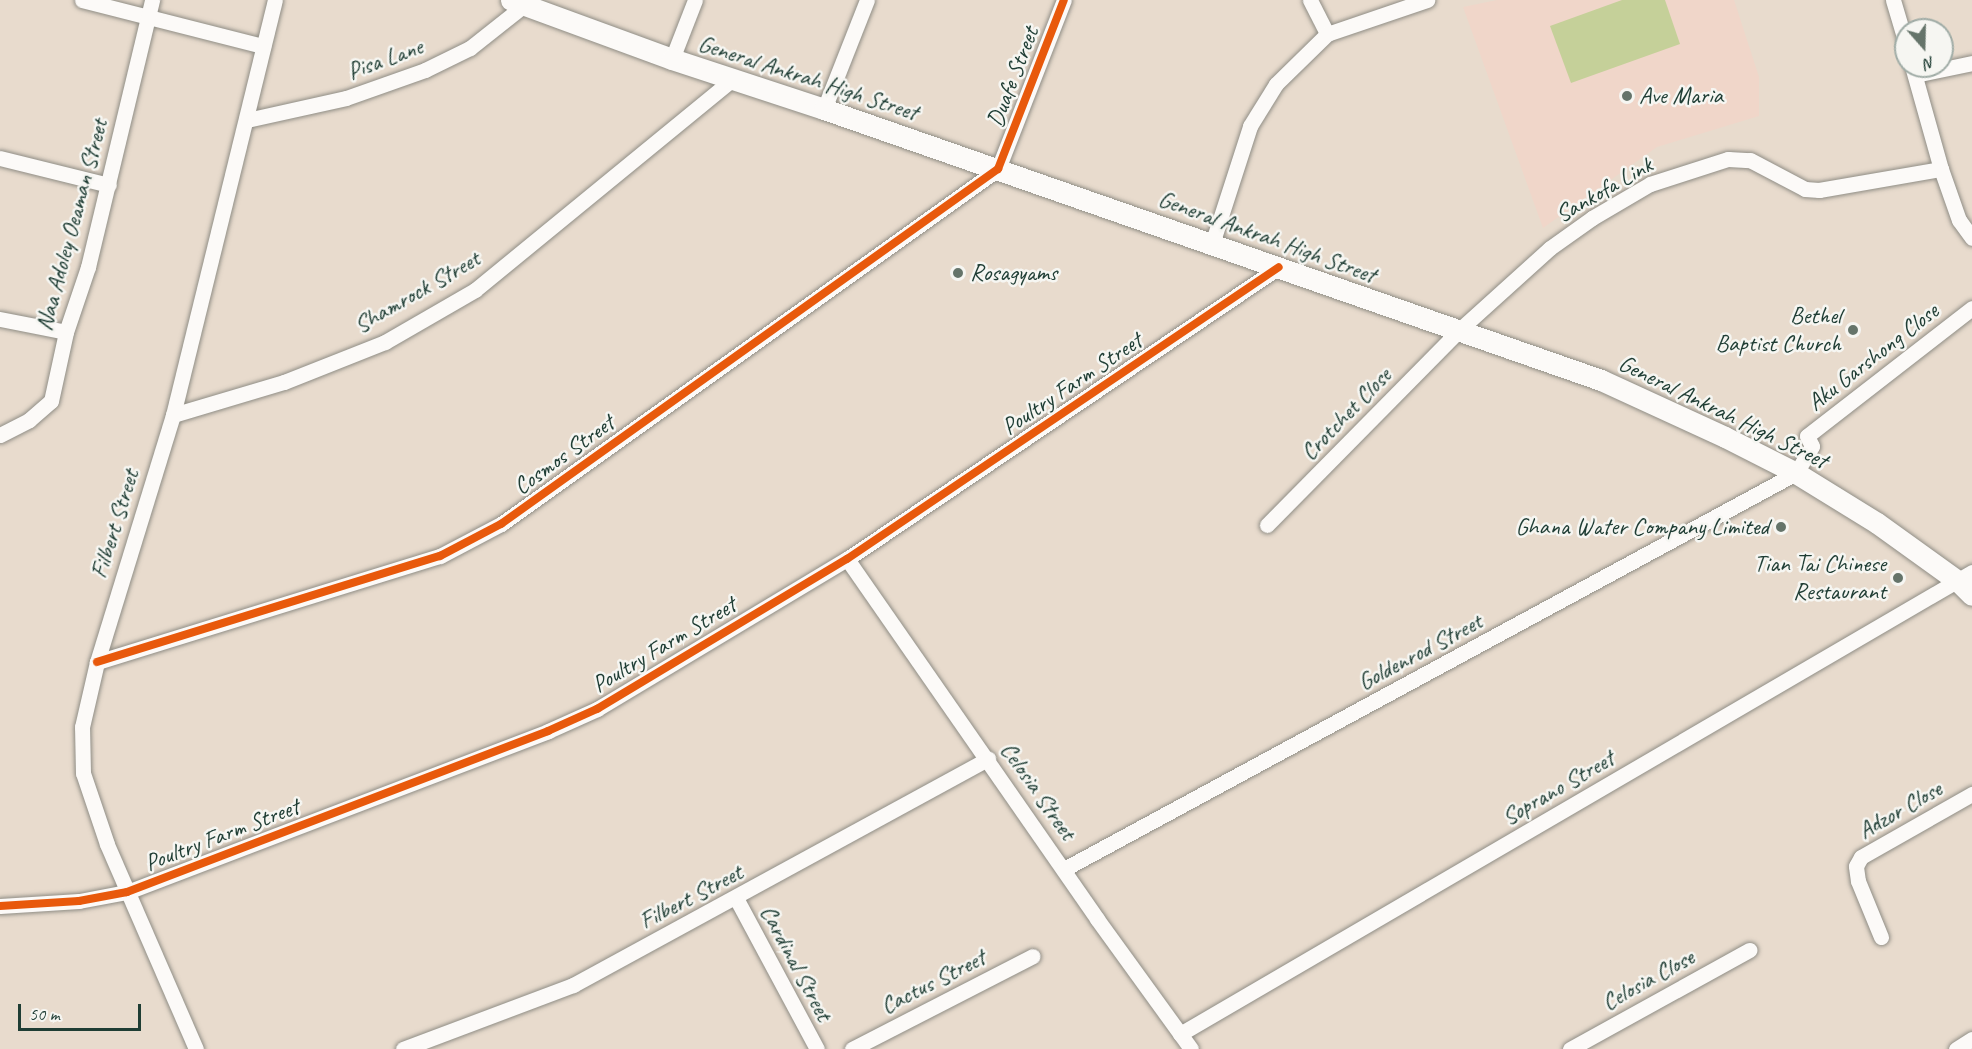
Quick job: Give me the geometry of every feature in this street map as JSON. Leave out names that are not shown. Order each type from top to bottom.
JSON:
[{"type":"main road","name":"General Ankrah High Street","points":[[517,3],[672,59],[734,78],[998,169],[1457,332],[1601,380],[1725,437],[1796,473],[1968,583]]},
{"type":"street","points":[[82,0],[263,46]]},
{"type":"street","name":"Naa Adoley Oeaman Street","points":[[0,435],[29,420],[51,401],[66,332],[88,267],[109,185],[152,0]]},
{"type":"street","name":"Filbert Street","points":[[196,1049],[127,892],[83,773],[82,727],[97,662],[173,415],[275,0]]},
{"type":"street","points":[[672,59],[695,0]]},
{"type":"street","points":[[824,109],[867,0]]},
{"type":"street","name":"Duafe Street","points":[[998,169],[1065,0]]},
{"type":"street","points":[[1310,0],[1327,34]]},
{"type":"street","points":[[1212,244],[1250,126],[1276,84],[1327,34],[1427,0]]},
{"type":"street","points":[[1893,0],[1898,18]]},
{"type":"street","name":"Pisa Lane","points":[[247,120],[346,98],[425,70],[470,48],[517,3]]},
{"type":"street","points":[[1954,65],[1972,63]]},
{"type":"street","name":"Shamrock Street","points":[[173,415],[284,382],[385,342],[475,290],[734,78]]},
{"type":"street","points":[[1916,78],[1941,169],[1959,220],[1972,238]]},
{"type":"street","points":[[0,158],[109,185]]},
{"type":"street","name":"Sankofa Link","points":[[1457,332],[1550,248],[1592,218],[1650,184],[1728,159],[1750,160],[1804,189],[1819,190],[1941,169]]},
{"type":"street","name":"Cosmos Street","points":[[97,662],[440,556],[501,524],[998,169]]},
{"type":"street","name":"Poultry Farm Street","points":[[0,906],[79,901],[127,892],[558,727],[597,709],[847,559],[1279,267]]},
{"type":"street","name":"Aku Garshong Close","points":[[1796,473],[1812,446],[1807,436],[1972,308]]},
{"type":"street","points":[[0,319],[66,332]]},
{"type":"street","name":"Crotchet Close","points":[[1267,525],[1457,332]]},
{"type":"street","name":"Goldenrod Street","points":[[1064,869],[1796,473]]},
{"type":"street","name":"Celosia Street","points":[[847,559],[1191,1049]]},
{"type":"street","name":"Soprano Street","points":[[1180,1034],[1968,583]]},
{"type":"street","name":"Filbert Street","points":[[403,1049],[573,985],[988,759]]},
{"type":"street","name":"Adzor Close","points":[[1881,937],[1858,881],[1856,866],[1861,856],[1972,794]]},
{"type":"street","name":"Cardinal Street","points":[[736,898],[817,1049]]},
{"type":"street","name":"Celosia Close","points":[[1570,1049],[1749,950]]},
{"type":"street","name":"Cactus Street","points":[[852,1049],[1033,956]]},
{"type":"street","points":[[1956,1049],[1972,1039]]},
{"type":"shaded area","name":"Ave Maria","points":[[1497,0],[1734,0],[1759,77],[1759,116],[1657,147],[1543,228],[1463,7]]},
{"type":"green space","points":[[1622,0],[1665,0],[1680,44],[1571,83],[1550,26]]},
{"type":"cycle path","points":[[97,662],[440,556],[501,524],[998,169],[1064,0]]},
{"type":"cycle path","points":[[0,906],[79,901],[127,892],[548,731],[597,709],[847,559],[1279,267]]},
{"type":"place","name":"Ave Maria","points":[[1627,96]]},
{"type":"place","name":"Rosagyams","points":[[958,273]]},
{"type":"place","name":"Bethel Baptist Church","points":[[1853,330]]},
{"type":"place","name":"Ghana Water Company Limited","points":[[1781,527]]},
{"type":"place","name":"Tian Tai Chinese Restaurant","points":[[1898,578]]}]
